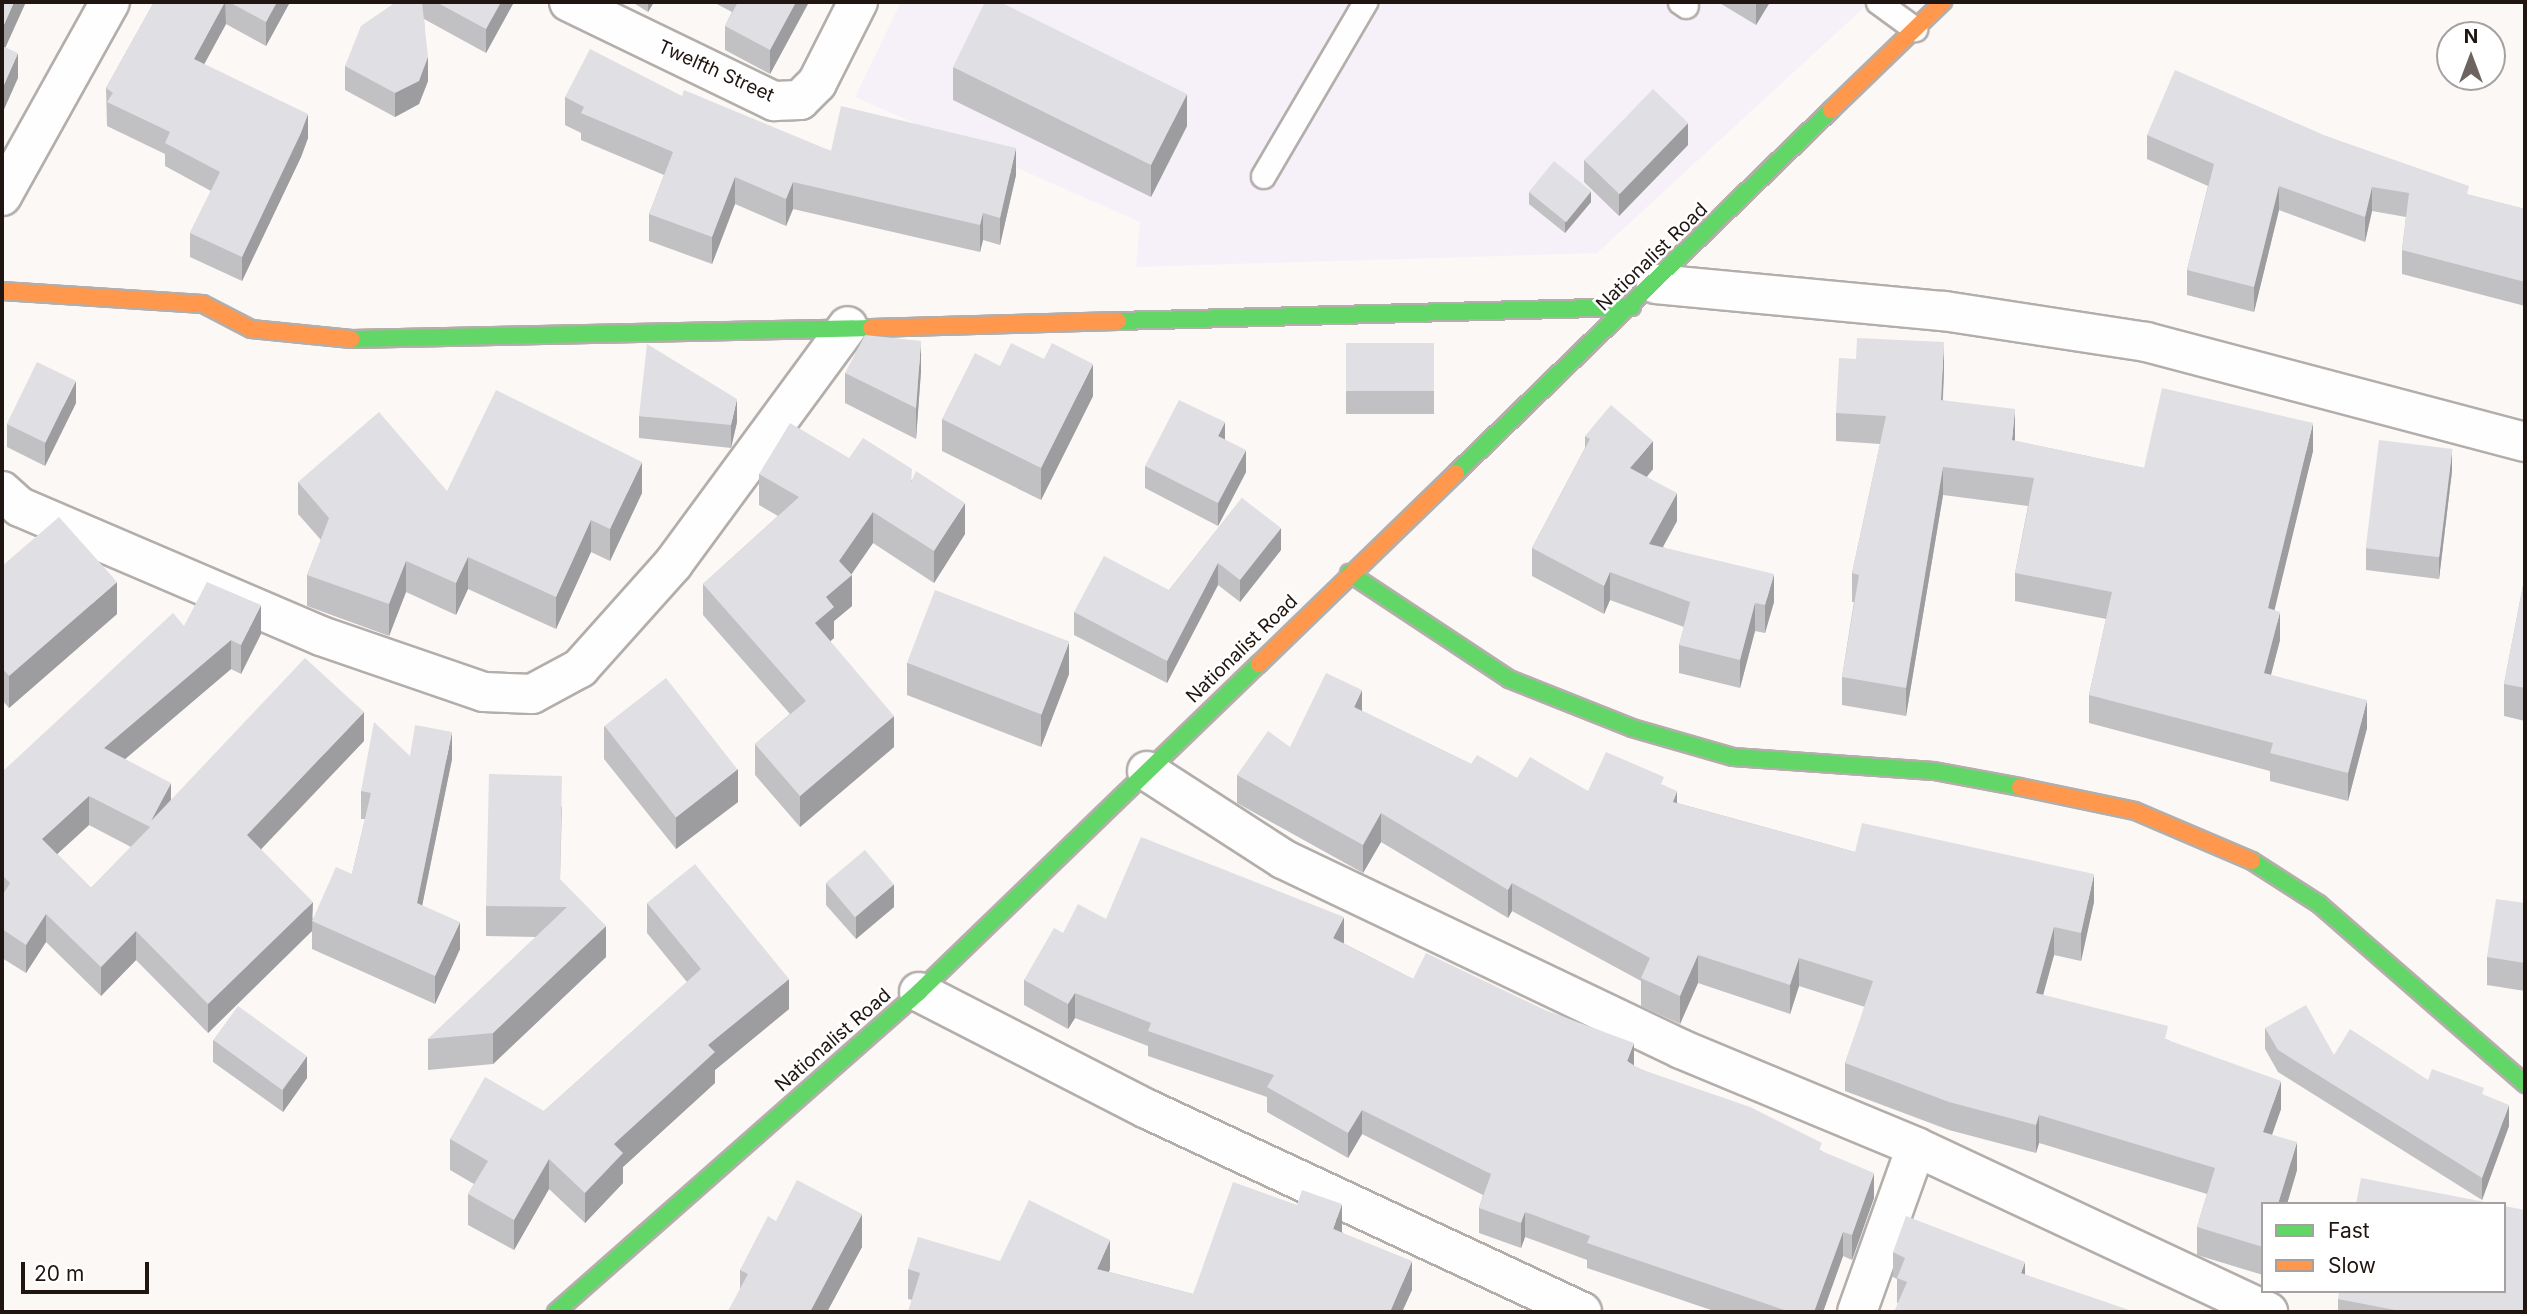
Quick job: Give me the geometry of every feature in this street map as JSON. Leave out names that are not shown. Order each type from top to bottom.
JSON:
[{"type":"street","points":[[2,196],[110,2]]},
{"type":"street","name":"Twelfth Street","points":[[569,2],[774,101],[800,100],[817,83],[858,2]]},
{"type":"street","name":"Nationalist Road","points":[[556,1312],[919,992],[1349,573],[1644,295],[1943,2]]},
{"type":"street","points":[[2,291],[203,304],[251,329],[296,338],[848,326],[1644,295],[1944,311],[2146,342],[2525,442]]},
{"type":"street","points":[[2,491],[20,507],[321,636],[484,692],[532,694],[580,668],[673,564],[848,326]]},
{"type":"street","points":[[1349,573],[1509,679],[1632,728],[1733,757],[1934,771],[2024,788],[2135,811],[2239,852],[2319,904],[2525,1084]]},
{"type":"street","points":[[1147,771],[1283,859],[1681,1049],[1916,1147],[2269,1312]]},
{"type":"street","points":[[919,992],[1147,1109],[1582,1312]]},
{"type":"street","points":[[1857,1312],[1916,1147]]},
{"type":"lane","points":[[1263,176],[1365,2]]},
{"type":"lane","points":[[1878,2],[1915,29]]},
{"type":"shaded area","points":[[901,2],[1870,2],[1597,253],[1136,267],[1140,222],[855,97]]},
{"type":"building","points":[[2,2],[14,2],[2,29]]},
{"type":"building","points":[[154,2],[225,2],[194,59],[308,114],[242,257],[190,233],[220,172],[165,143],[170,132],[107,102],[113,93],[106,88]]},
{"type":"building","points":[[229,2],[277,2],[266,22]]},
{"type":"building","points":[[396,2],[422,2],[428,57],[419,81],[395,93],[345,66],[361,26]]},
{"type":"building","points":[[436,2],[501,2],[486,29]]},
{"type":"building","points":[[738,2],[796,2],[770,50],[725,26]]},
{"type":"building","points":[[985,2],[1000,2],[1187,94],[1151,165],[953,67]]},
{"type":"building","points":[[2,46],[18,53],[2,89]]},
{"type":"building","points":[[590,49],[682,96],[684,90],[831,151],[841,106],[1016,148],[1000,218],[983,213],[980,225],[793,182],[786,199],[735,177],[712,237],[649,214],[673,152],[581,113],[584,107],[565,97]]},
{"type":"building","points":[[2175,70],[2326,136],[2469,186],[2467,194],[2525,209],[2525,282],[2402,250],[2409,193],[2372,187],[2365,217],[2279,186],[2254,287],[2187,270],[2214,164],[2147,135]]},
{"type":"building","points":[[1653,89],[1688,123],[1619,194],[1584,160]]},
{"type":"building","points":[[1554,161],[1591,191],[1566,222],[1529,192]]},
{"type":"building","points":[[865,335],[921,341],[916,408],[845,373]]},
{"type":"building","points":[[1857,338],[1944,342],[1941,400],[2015,409],[2012,440],[2144,468],[2162,388],[2313,423],[2268,608],[2280,612],[2264,673],[2367,700],[2348,773],[2270,753],[2273,743],[2089,695],[2112,592],[2015,573],[2034,478],[1943,467],[1906,688],[1842,677],[1859,575],[1852,573],[1886,416],[1836,413],[1839,358],[1856,359]]},
{"type":"building","points":[[1011,343],[1044,359],[1052,343],[1093,364],[1041,468],[942,419],[975,353],[1000,366]]},
{"type":"building","points":[[1346,343],[1434,343],[1434,391],[1346,391]]},
{"type":"building","points":[[647,344],[737,399],[731,425],[639,416]]},
{"type":"building","points":[[37,362],[76,381],[45,443],[7,424]]},
{"type":"building","points":[[496,390],[642,462],[610,529],[591,520],[556,597],[468,557],[456,583],[406,561],[389,604],[307,575],[329,518],[298,482],[379,412],[447,491]]},
{"type":"building","points":[[1179,400],[1225,422],[1218,436],[1246,450],[1218,503],[1145,466]]},
{"type":"building","points":[[1611,405],[1653,441],[1630,468],[1677,493],[1649,544],[1774,574],[1765,605],[1755,603],[1740,660],[1679,645],[1690,602],[1610,572],[1604,586],[1532,548],[1590,439],[1585,436]]},
{"type":"building","points":[[790,423],[849,458],[863,438],[912,469],[911,482],[916,471],[965,503],[934,551],[873,512],[839,561],[852,575],[826,597],[834,607],[815,623],[894,716],[800,796],[755,744],[806,701],[703,584],[799,497],[759,474]]},
{"type":"building","points":[[2379,440],[2452,449],[2439,557],[2366,548]]},
{"type":"building","points":[[1242,498],[1281,528],[1240,580],[1218,563],[1167,661],[1074,612],[1104,556],[1169,590]]},
{"type":"building","points":[[59,517],[117,582],[9,676],[2,668],[2,566]]},
{"type":"building","points":[[2525,575],[2525,688],[2504,684]]},
{"type":"building","points":[[207,582],[261,605],[241,645],[231,640],[104,748],[171,783],[151,821],[305,658],[364,712],[247,835],[313,902],[208,1004],[136,931],[101,967],[46,914],[26,945],[2,929],[2,896],[10,883],[2,875],[2,772],[173,613],[184,626]],"holes":[[[89,796],[150,827],[91,888],[42,839]]]},
{"type":"building","points":[[935,590],[1069,642],[1041,714],[907,663]]},
{"type":"building","points":[[1326,673],[1362,690],[1354,707],[1471,764],[1477,755],[1517,778],[1530,757],[1588,791],[1606,752],[1664,777],[1661,784],[1677,791],[1673,802],[1855,852],[1862,823],[2094,874],[2081,933],[2054,927],[2036,993],[2168,1026],[2165,1039],[2281,1081],[2263,1132],[2297,1142],[2279,1202],[2261,1202],[2261,1246],[2197,1227],[2215,1168],[2039,1115],[2036,1125],[1949,1102],[1845,1063],[1873,981],[1799,958],[1790,985],[1698,955],[1680,996],[1641,978],[1650,958],[1512,883],[1508,890],[1381,813],[1363,845],[1237,775],[1268,731],[1290,747]]},
{"type":"building","points":[[666,678],[737,769],[676,817],[605,726]]},
{"type":"building","points":[[374,722],[410,756],[415,725],[452,732],[417,903],[460,922],[435,976],[312,921],[336,867],[352,874],[371,793],[361,791]]},
{"type":"building","points":[[489,774],[562,776],[560,879],[606,926],[493,1033],[428,1039],[567,907],[486,906]]},
{"type":"building","points":[[1141,837],[1344,917],[1333,938],[1413,979],[1426,953],[1545,1010],[1634,1043],[1627,1061],[1640,1069],[1750,1107],[1822,1143],[1819,1150],[1874,1173],[1852,1235],[1843,1232],[1814,1312],[1790,1312],[1587,1243],[1590,1236],[1525,1212],[1521,1223],[1479,1208],[1491,1174],[1362,1110],[1348,1133],[1267,1087],[1274,1075],[1148,1031],[1151,1023],[1075,993],[1068,1004],[1024,980],[1054,928],[1063,933],[1078,904],[1106,919]]},
{"type":"building","points":[[865,850],[894,884],[855,917],[826,883]]},
{"type":"building","points":[[695,864],[789,979],[708,1045],[715,1052],[614,1144],[623,1153],[585,1193],[549,1159],[514,1220],[468,1194],[488,1161],[450,1139],[485,1077],[544,1111],[701,969],[647,903]]},
{"type":"building","points":[[2496,899],[2525,903],[2525,963],[2487,957]]},
{"type":"building","points":[[2306,1005],[2334,1055],[2350,1029],[2428,1080],[2432,1069],[2484,1088],[2482,1094],[2509,1105],[2482,1178],[2278,1050],[2265,1028]]},
{"type":"building","points":[[238,1006],[307,1056],[282,1090],[213,1040]]},
{"type":"building","points":[[2361,1178],[2485,1202],[2356,1202]]},
{"type":"building","points":[[797,1180],[862,1214],[810,1312],[728,1311],[748,1274],[740,1270],[768,1216],[776,1221]]},
{"type":"building","points":[[1233,1182],[1297,1205],[1302,1190],[1342,1204],[1333,1229],[1412,1261],[1390,1312],[908,1312],[920,1273],[908,1269],[918,1237],[1000,1261],[1029,1200],[1110,1240],[1097,1269],[1193,1294]]},
{"type":"building","points":[[2506,1206],[2525,1210],[2525,1312],[2405,1312],[2338,1299],[2339,1293],[2506,1293]]},
{"type":"building","points":[[1906,1216],[2025,1262],[2021,1273],[2135,1312],[1894,1312],[1907,1282],[1897,1278],[1905,1258],[1893,1252]]},
{"type":"traffic: fast","points":[[1456,473],[1831,110]]},
{"type":"traffic: fast","points":[[1118,321],[1632,307]]},
{"type":"traffic: fast","points":[[352,339],[871,328]]},
{"type":"traffic: fast","points":[[1349,573],[1509,679],[1632,728],[1733,757],[1934,771],[2020,787]]},
{"type":"traffic: fast","points":[[556,1312],[919,992],[1259,664]]},
{"type":"traffic: fast","points":[[2252,861],[2319,904],[2525,1084]]},
{"type":"traffic: slow","points":[[1831,110],[1943,2]]},
{"type":"traffic: slow","points":[[2,291],[203,304],[251,329],[352,339]]},
{"type":"traffic: slow","points":[[871,328],[1118,321]]},
{"type":"traffic: slow","points":[[1259,664],[1456,473]]},
{"type":"traffic: slow","points":[[2020,787],[2135,811],[2252,861]]}]
